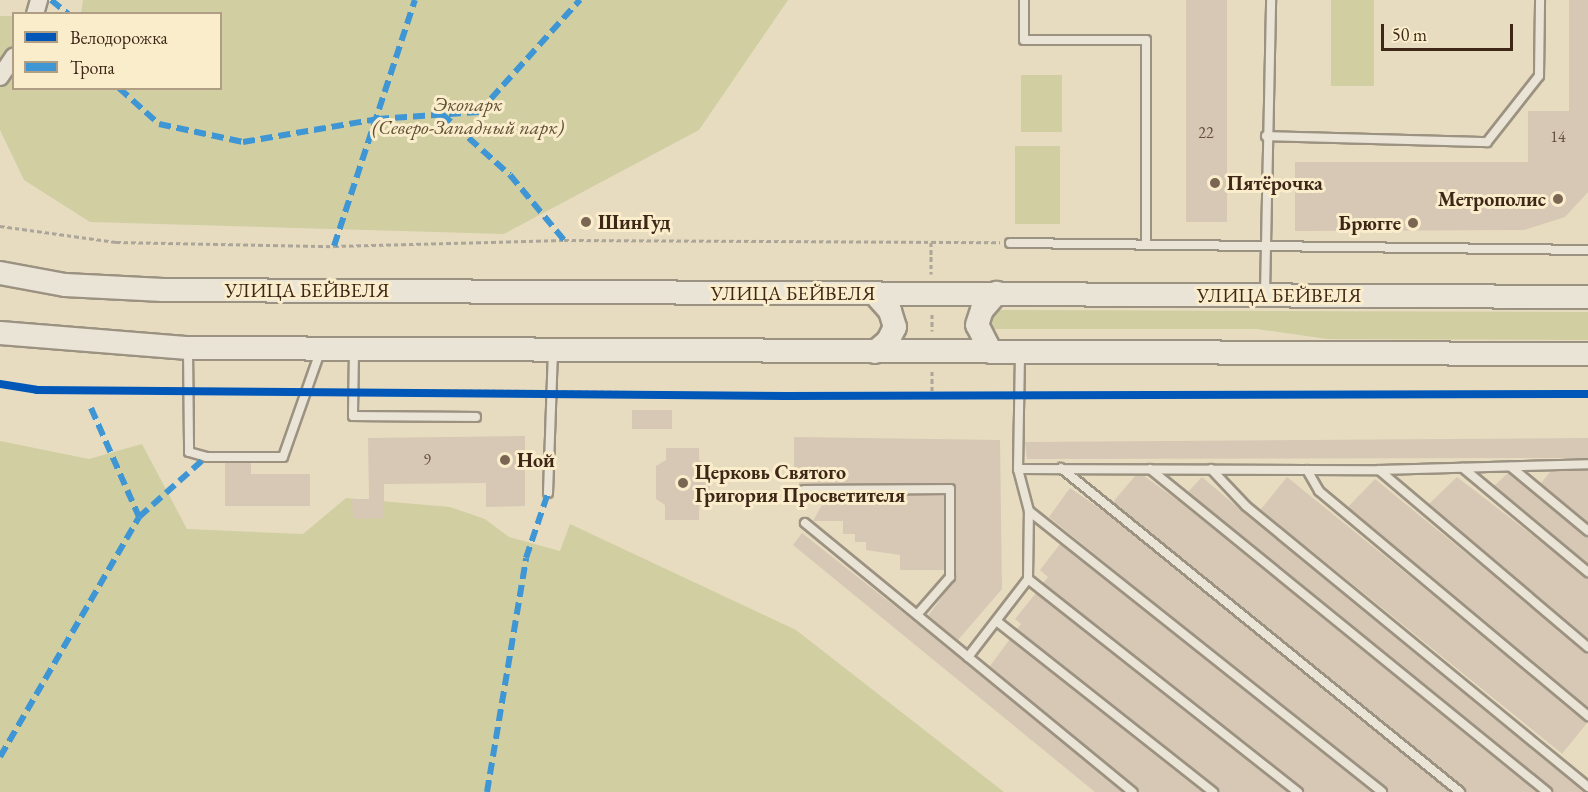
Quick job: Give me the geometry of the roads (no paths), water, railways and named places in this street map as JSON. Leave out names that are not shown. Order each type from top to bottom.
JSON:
[{"type":"main road","name":"УЛИЦА БЕЙВЕЛЯ","points":[[0,273],[65,285],[163,290],[1588,297]]},
{"type":"main road","points":[[874,293],[890,311],[895,327],[888,341],[874,352]]},
{"type":"main road","points":[[991,352],[977,325],[982,310],[997,293]]},
{"type":"main road","points":[[0,333],[188,348],[1588,354]]},
{"type":"street","points":[[0,77],[12,59]]},
{"type":"lane","points":[[1024,0],[1024,40],[1146,40],[1146,243]]},
{"type":"lane","points":[[1265,295],[1266,136],[1271,0]]},
{"type":"lane","points":[[1266,136],[1487,142],[1539,76],[1540,0]]},
{"type":"lane","points":[[1011,243],[1146,243],[1266,249],[1588,250]]},
{"type":"lane","points":[[188,348],[189,452],[206,457],[283,458],[322,349]]},
{"type":"lane","points":[[354,349],[353,416],[476,417]]},
{"type":"lane","points":[[549,493],[553,350]]},
{"type":"lane","points":[[968,657],[999,623],[1028,579],[1029,512],[1018,469],[1020,352]]},
{"type":"lane","points":[[1018,469],[1379,470],[1588,465]]},
{"type":"lane","points":[[1510,467],[1588,531]]},
{"type":"lane","points":[[1061,468],[1460,792]]},
{"type":"lane","points":[[1463,468],[1588,572]]},
{"type":"lane","points":[[1150,469],[1547,792]]},
{"type":"lane","points":[[1210,469],[1246,506],[1588,787]]},
{"type":"lane","points":[[1307,470],[1319,491],[1588,716]]},
{"type":"lane","points":[[1379,470],[1588,647]]},
{"type":"lane","points":[[804,490],[950,489],[950,577],[917,615]]},
{"type":"lane","points":[[1029,512],[1382,792]]},
{"type":"lane","points":[[805,523],[1132,792]]},
{"type":"lane","points":[[1028,579],[1298,792]]},
{"type":"lane","points":[[999,623],[1213,792]]},
{"type":"place","name":"Пятёрочка","points":[[1215,183]]},
{"type":"place","name":"Метрополис","points":[[1558,199]]},
{"type":"place","name":"ШинГуд","points":[[586,222]]},
{"type":"place","name":"Брюгге","points":[[1413,223]]},
{"type":"place","name":"Ной","points":[[505,460]]},
{"type":"place","name":"Церковь Святого Григория Просветителя","points":[[683,483]]},
{"type":"park label","name":"Экопарк (Северо-Западный парк)","points":[[468,116]]}]
